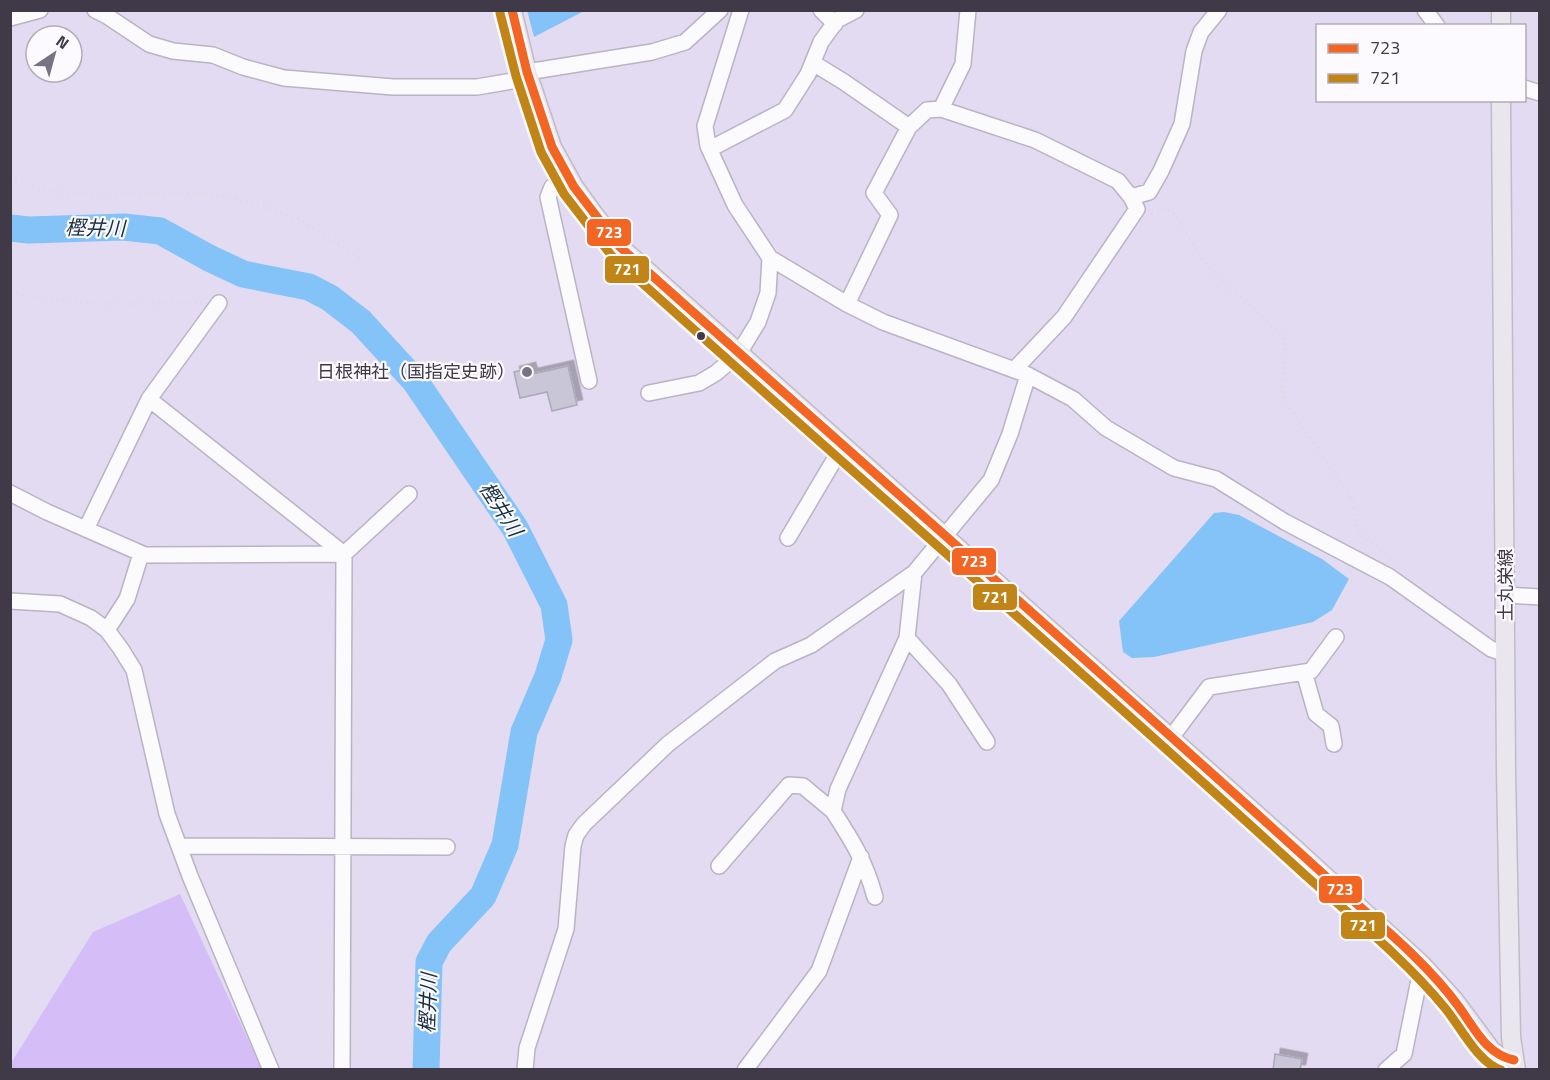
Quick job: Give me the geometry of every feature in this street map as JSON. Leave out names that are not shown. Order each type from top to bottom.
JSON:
[{"type":"main road","points":[[512,10],[528,75],[552,147],[595,216],[620,248],[945,536],[1422,965],[1454,1000],[1491,1050],[1515,1065]]},
{"type":"main road","name":"土丸栄線","points":[[1502,102],[1506,771],[1511,1037],[1515,1065]]},
{"type":"street","points":[[10,18],[40,10]]},
{"type":"street","points":[[95,10],[149,45],[173,51],[213,55],[284,78],[393,87],[477,87],[652,52],[685,42],[720,10]]},
{"type":"street","points":[[741,10],[705,126],[710,149],[735,205],[770,258],[847,304],[883,322],[1021,373],[1073,399],[1106,428],[1174,468],[1216,479],[1285,522],[1390,578],[1491,649],[1506,654]]},
{"type":"street","points":[[821,10],[835,24]]},
{"type":"street","points":[[710,149],[785,110],[808,74],[821,42],[835,24],[856,10]]},
{"type":"street","points":[[940,109],[963,64],[968,10]]},
{"type":"street","points":[[525,1070],[527,1048],[566,929],[573,846],[576,835],[584,824],[668,744],[776,661],[811,645],[914,573],[991,480],[1010,434],[1021,373],[1064,317],[1134,203],[1149,192],[1161,171],[1182,124],[1194,51],[1201,32],[1219,10]]},
{"type":"street","points":[[1425,10],[1436,24]]},
{"type":"street","points":[[813,63],[909,127]]},
{"type":"street","points":[[847,304],[890,215],[874,194],[909,127],[927,110],[940,109],[1035,140],[1118,181],[1134,203]]},
{"type":"street","points":[[569,177],[552,187],[548,197],[589,381]]},
{"type":"street","points":[[650,393],[699,382],[716,373],[738,352],[758,322],[768,293],[770,258]]},
{"type":"street","points":[[86,529],[149,399],[219,303]]},
{"type":"street","points":[[149,399],[344,554]]},
{"type":"street","points":[[788,538],[843,446]]},
{"type":"street","points":[[10,493],[145,555],[344,554],[408,494]]},
{"type":"street","points":[[106,630],[127,599],[141,554]]},
{"type":"street","points":[[342,1070],[344,554]]},
{"type":"street","points":[[832,811],[838,789],[907,638],[914,573]]},
{"type":"street","points":[[1506,595],[1539,597]]},
{"type":"street","points":[[10,601],[60,604],[91,618],[106,630],[122,649],[134,670],[168,814],[271,1070]]},
{"type":"street","points":[[1170,739],[1209,687],[1311,671],[1336,637]]},
{"type":"street","points":[[907,638],[949,684],[987,742]]},
{"type":"street","points":[[1304,672],[1316,714],[1331,726],[1334,744]]},
{"type":"street","points":[[719,866],[789,784],[802,786],[832,811],[861,857],[875,897]]},
{"type":"street","points":[[179,846],[447,847]]},
{"type":"street","points":[[745,1070],[819,971],[861,857]]},
{"type":"street","points":[[1386,1070],[1404,1054],[1422,965]]},
{"type":"path","points":[[10,177],[45,191],[103,195],[212,194],[251,202],[301,220],[364,261]]},
{"type":"path","points":[[1134,203],[1146,216],[1164,209],[1173,212],[1210,269],[1282,335],[1287,346],[1281,389],[1284,400],[1353,500],[1356,529],[1397,563],[1390,578]]},
{"type":"path","points":[[10,291],[53,300],[84,303],[219,303]]},
{"type":"shaded area","points":[[180,894],[262,1069],[11,1069],[11,1063],[93,932]]},
{"type":"water","points":[[527,10],[584,10],[584,11],[534,37]]},
{"type":"water","points":[[1214,513],[1239,515],[1322,559],[1349,579],[1332,610],[1313,622],[1154,657],[1132,658],[1123,652],[1119,621]]},
{"type":"building","points":[[568,366],[577,405],[552,411],[547,392],[520,398],[514,372],[530,368],[532,374]]},
{"type":"building","points":[[1275,1054],[1302,1059],[1300,1070],[1273,1070]]},
{"type":"waterway","name":"樫井川","points":[[10,228],[29,230],[124,227],[160,231],[243,274],[309,287],[330,298],[361,322],[415,381],[515,528],[554,605],[559,640],[548,676],[524,732],[505,845],[483,896],[439,943],[429,962],[426,1070]]},
{"type":"transit line","name":"723","points":[[512,10],[527,72],[552,147],[574,187],[620,247],[1393,936],[1445,989],[1482,1040],[1496,1052],[1514,1060]]},
{"type":"transit line","name":"721","points":[[500,13],[516,76],[541,152],[564,194],[611,255],[1377,938],[1445,1008],[1477,1052],[1501,1070]]},
{"type":"place","name":"日根神社（国指定史跡）","points":[[527,372]]}]
